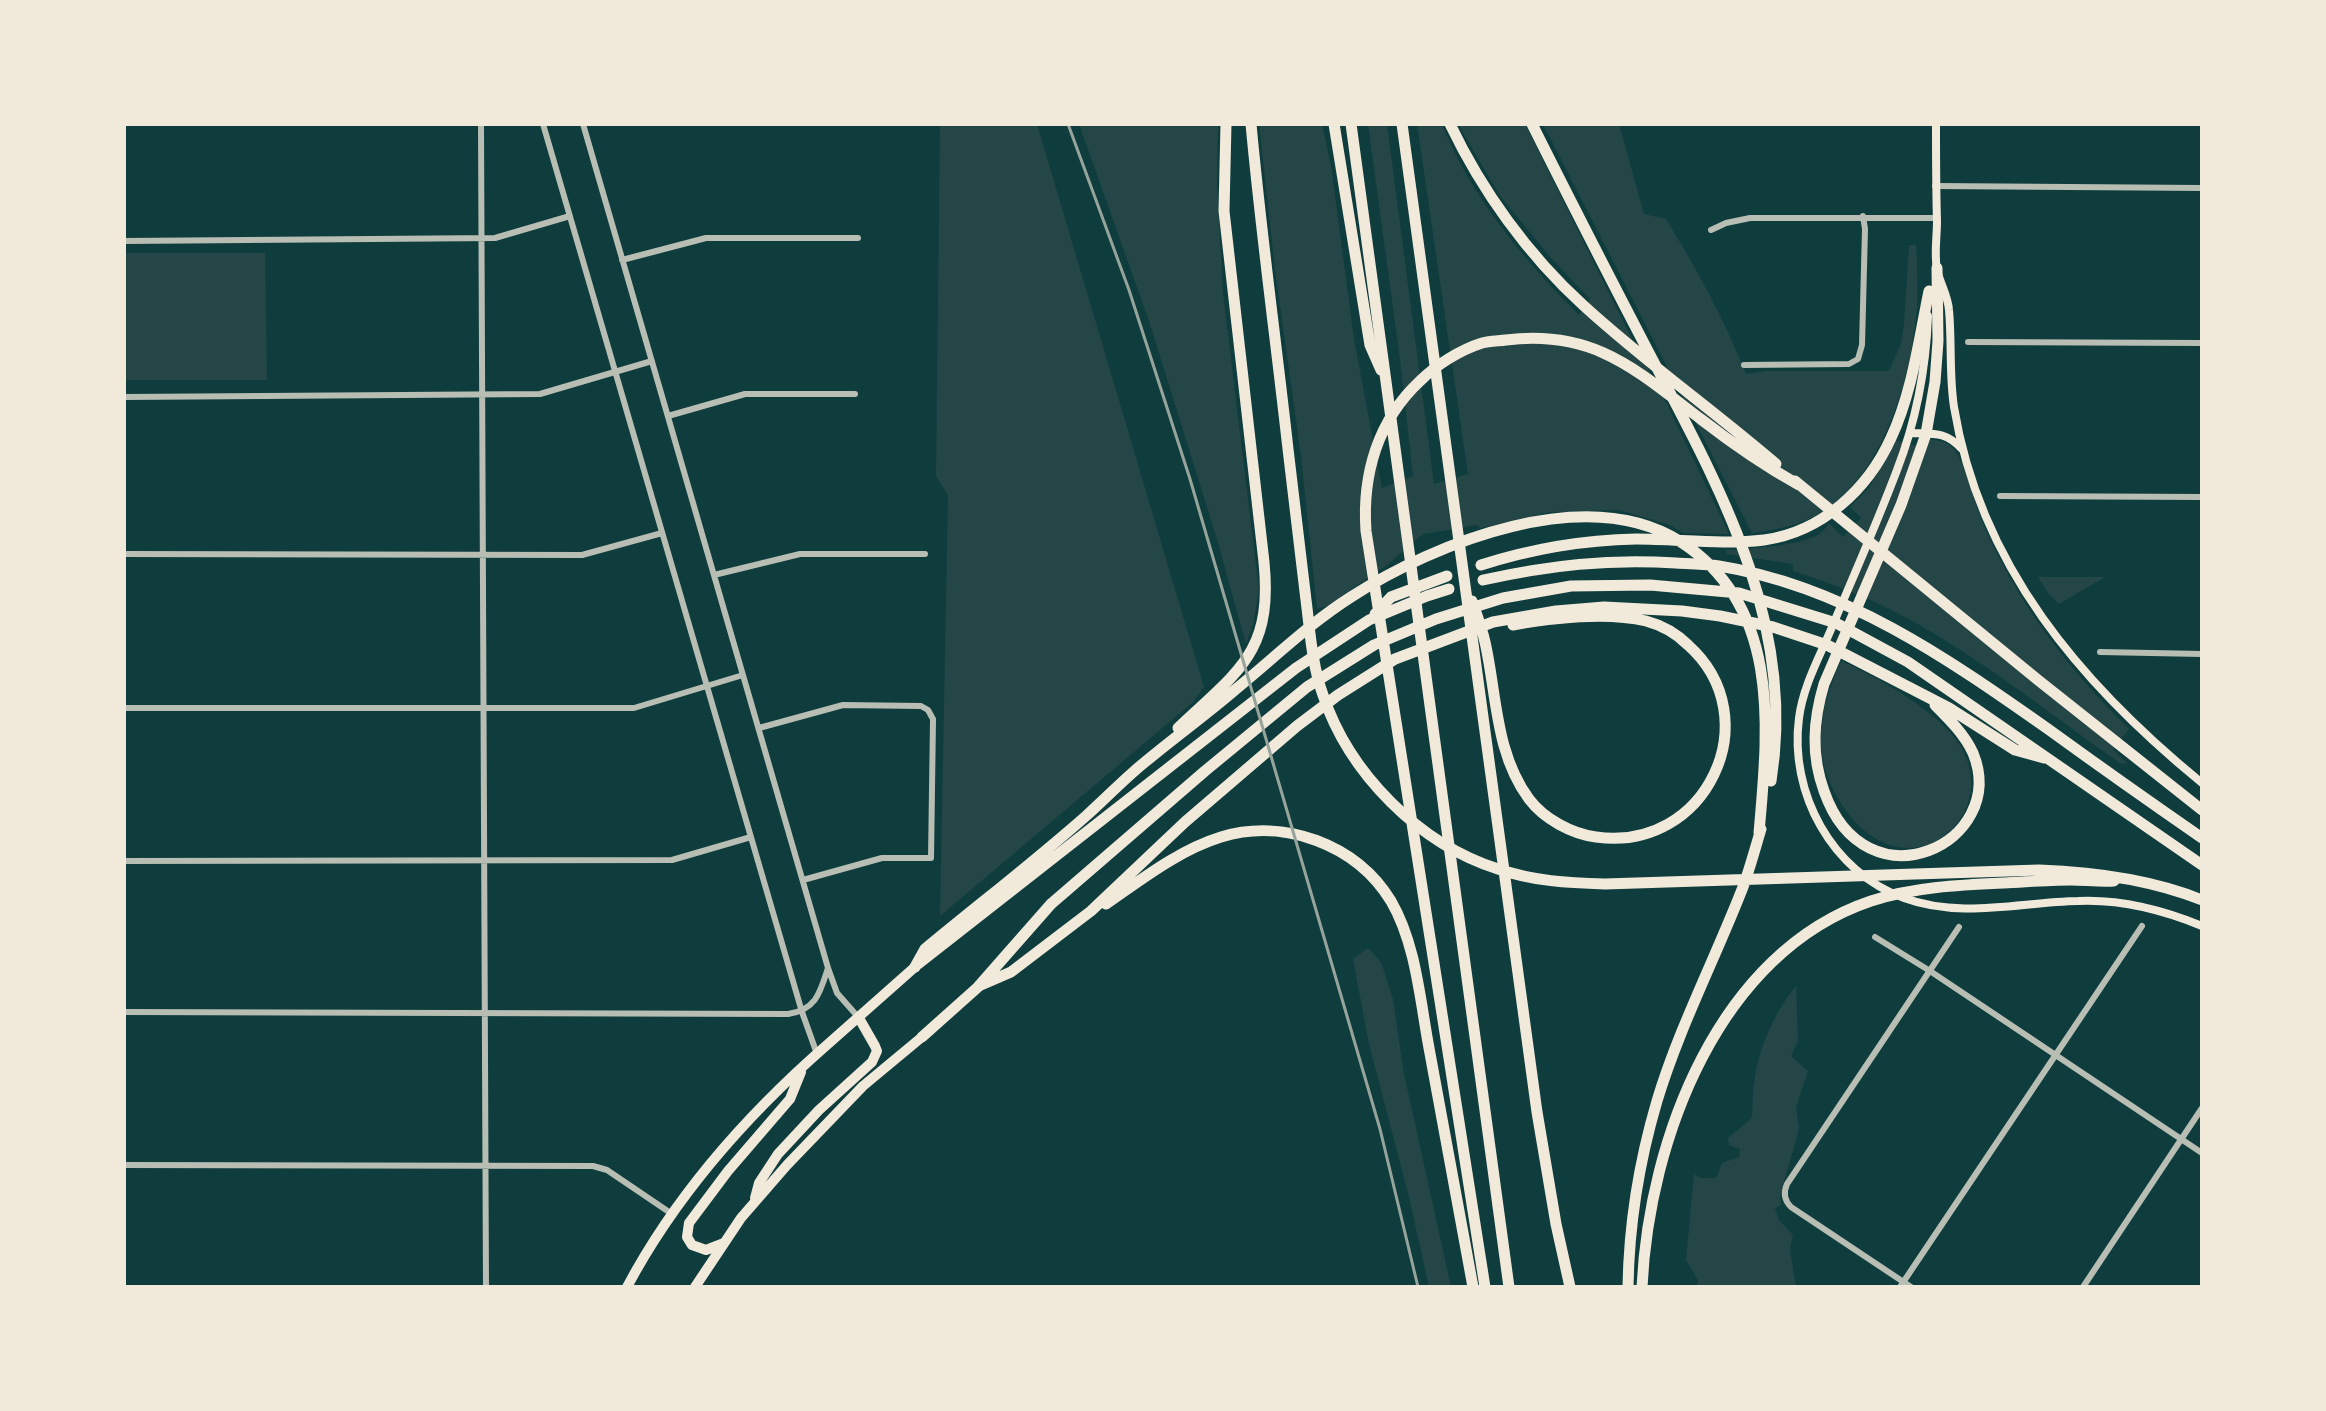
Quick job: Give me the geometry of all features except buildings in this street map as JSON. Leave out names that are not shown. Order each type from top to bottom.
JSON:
[{"type":"highway","points":[[915,967],[925,949],[1085,816],[1144,762],[1232,677],[1259,636],[1267,589],[1224,211],[1226,124]]},
{"type":"highway","points":[[1251,124],[1304,585],[1311,640],[1323,695],[1336,727],[1354,757],[1389,799],[1428,832],[1466,856],[1496,869],[1565,883],[2080,871],[2135,880],[2202,900]]},
{"type":"highway","points":[[1334,124],[1370,345],[1386,384]]},
{"type":"highway","points":[[1351,124],[1509,1287]]},
{"type":"highway","points":[[1402,124],[1537,1112],[1570,1287]]},
{"type":"highway","points":[[1450,124],[1501,212],[1548,270],[1581,304],[2038,680],[2202,810]]},
{"type":"highway","points":[[1532,124],[1732,518],[1768,631],[1776,721],[1774,762],[1765,814],[1750,867],[1681,1034],[1657,1099],[1646,1141],[1631,1225],[1628,1287]]},
{"type":"highway","points":[[1929,699],[1971,750],[1977,768],[1977,793],[1966,820],[1943,845],[1921,854],[1883,854],[1866,847],[1850,835],[1825,796],[1817,771],[1816,711],[1824,684],[1901,505],[1926,434],[1938,341],[1937,268]]},
{"type":"highway","points":[[1481,565],[1509,556],[1593,542],[1636,539],[1764,540],[1788,534],[1817,521],[1861,487],[1892,436],[1906,391],[1929,291]]},
{"type":"highway","points":[[1485,1287],[1370,556],[1365,512],[1367,482],[1378,443],[1394,412],[1413,388],[1441,364],[1483,343],[1547,337],[1590,347],[1622,361],[1769,468],[1799,485]]},
{"type":"highway","points":[[1144,762],[1350,597],[1422,558],[1520,524],[1556,518],[1605,517],[1649,527],[1694,551],[1729,587],[1750,628],[1764,688],[1766,720],[1766,762],[1759,833]]},
{"type":"highway","points":[[1483,580],[1575,563],[1605,561],[1702,565],[1773,579],[1847,604],[1898,630],[1955,666],[2202,838]]},
{"type":"highway","points":[[1378,671],[1441,646],[1516,625],[1578,618],[1648,621],[1669,631],[1699,654],[1719,690],[1725,715],[1718,767],[1694,806],[1660,829],[1637,837],[1613,840],[1564,827],[1530,801],[1506,754],[1485,641],[1462,566]]},
{"type":"highway","points":[[1369,620],[1391,597],[1447,576]]},
{"type":"highway","points":[[695,1287],[754,1203],[818,1130],[863,1086],[978,987],[1051,904],[1205,771],[1307,687],[1374,645],[1436,619],[1503,598],[1571,586],[1650,585],[1739,593],[1836,623],[1908,662],[2202,865]]},
{"type":"highway","points":[[627,1287],[672,1214],[714,1159],[804,1066],[915,967],[1296,668],[1369,620],[1449,589]]},
{"type":"highway","points":[[978,987],[1011,972],[1091,911],[1185,822],[1272,746],[1338,695],[1395,659],[1493,622],[1582,608],[1658,609],[1720,616],[1773,627],[1827,645],[1949,708],[2015,750],[2052,760]]},
{"type":"highway","points":[[1091,911],[1197,846],[1240,832],[1279,831],[1306,836],[1325,843],[1364,869],[1392,903],[1412,957],[1473,1287]]},
{"type":"highway","points":[[1642,1287],[1648,1220],[1669,1140],[1685,1097],[1726,1017],[1774,959],[1803,935],[1834,917],[1872,901],[1939,887],[2049,880],[2135,880]]},
{"type":"highway","points":[[754,1203],[759,1183],[778,1154],[819,1110],[872,1062],[877,1051],[859,1018]]},
{"type":"highway","points":[[724,1243],[712,1249],[696,1248],[687,1237],[689,1223],[728,1171],[790,1099],[804,1066]]},
{"type":"main road","points":[[1936,124],[1937,268],[1949,307],[1950,376],[1963,450],[1996,540],[2047,626],[2085,674],[2127,718],[2202,783]]},
{"type":"main road","points":[[1937,268],[1929,291],[1925,360],[1910,433],[1811,676],[1799,716],[1798,753],[1807,796],[1825,835],[1845,860],[1889,893],[1934,906],[1971,909],[2081,900],[2118,903],[2177,916],[2202,926]]},
{"type":"main road","points":[[1910,433],[1952,438],[1963,450]]},
{"type":"street","points":[[481,124],[486,1287]]},
{"type":"street","points":[[543,124],[802,1012],[817,1054]]},
{"type":"street","points":[[583,124],[828,968],[837,993],[859,1018]]},
{"type":"street","points":[[1935,186],[2202,188]]},
{"type":"street","points":[[124,241],[495,238],[570,216]]},
{"type":"street","points":[[1744,365],[1849,364],[1858,359],[1862,345],[1863,216]]},
{"type":"street","points":[[1711,230],[1750,218],[1937,218]]},
{"type":"street","points":[[622,260],[706,238],[858,238]]},
{"type":"street","points":[[1968,342],[2202,343]]},
{"type":"street","points":[[124,397],[540,394],[652,361]]},
{"type":"street","points":[[668,416],[745,394],[855,394]]},
{"type":"street","points":[[2000,496],[2202,497]]},
{"type":"street","points":[[124,554],[582,555],[662,533]]},
{"type":"street","points":[[714,575],[800,554],[925,554]]},
{"type":"street","points":[[2100,652],[2202,654]]},
{"type":"street","points":[[124,708],[634,708],[743,675]]},
{"type":"street","points":[[759,728],[843,705],[921,706],[931,713],[931,858],[882,858],[803,880]]},
{"type":"street","points":[[124,861],[672,860],[751,837]]},
{"type":"street","points":[[1902,1285],[2142,926]]},
{"type":"street","points":[[1911,1287],[1902,1285],[1791,1207],[1785,1196],[1787,1184],[1959,927]]},
{"type":"street","points":[[1875,937],[2202,1153]]},
{"type":"street","points":[[124,1012],[775,1015],[802,1012],[809,1007],[818,995],[828,968]]},
{"type":"street","points":[[2083,1287],[2202,1108]]},
{"type":"street","points":[[124,1165],[600,1166],[672,1214]]},
{"type":"shaded area","points":[[940,124],[1037,124],[1204,687],[1193,702],[940,916],[948,495],[936,476]]},
{"type":"shaded area","points":[[1079,124],[1218,124],[1217,183],[1223,293],[1259,590],[1246,644],[1217,539],[1149,321]]},
{"type":"shaded area","points":[[1259,124],[1322,124],[1331,166],[1354,339],[1382,488],[1413,476],[1368,124],[1387,124],[1434,484],[1468,474],[1417,124],[1442,124],[1468,177],[1501,226],[1538,272],[1579,315],[1590,299],[1500,196],[1458,124],[1525,124],[1729,534],[1683,533],[1670,525],[1619,510],[1550,512],[1481,528],[1476,525],[1423,534],[1387,565],[1327,606],[1317,609]]},
{"type":"shaded area","points":[[1543,124],[1619,124],[1644,214],[1666,219],[1709,295],[1746,374],[1767,371],[1889,371],[1901,344],[1909,245],[1916,245],[1917,306],[1909,363],[1901,393],[1876,452],[1860,477],[1840,499],[1802,522],[1752,533]]},
{"type":"shaded area","points":[[124,253],[265,253],[267,380],[124,380]]},
{"type":"shaded area","points":[[1895,440],[1924,448],[1929,440],[1942,441],[1957,453],[1984,526],[2029,609],[2085,683],[2129,729],[2113,750],[2128,764],[2120,763],[1986,667],[1901,615],[1848,590],[1793,571],[1793,564],[1727,554],[1726,550],[1801,541],[1821,533],[1829,523],[1843,537],[1861,518],[1850,507],[1869,488]]},
{"type":"shaded area","points":[[2038,577],[2105,577],[2059,604]]},
{"type":"shaded area","points":[[1841,661],[1922,707],[1959,744],[1970,772],[1969,798],[1959,821],[1941,838],[1917,847],[1891,845],[1864,830],[1839,800],[1824,764],[1821,730],[1823,713]]},
{"type":"shaded area","points":[[1368,948],[1381,962],[1393,999],[1403,1069],[1451,1287],[1429,1287],[1369,1044],[1353,959]]},
{"type":"shaded area","points":[[1796,986],[1798,1041],[1791,1056],[1808,1071],[1796,1107],[1799,1129],[1780,1196],[1781,1205],[1775,1208],[1779,1220],[1793,1235],[1790,1249],[1796,1287],[1697,1287],[1698,1280],[1686,1260],[1694,1174],[1701,1178],[1716,1178],[1722,1163],[1739,1157],[1740,1149],[1729,1145],[1728,1138],[1752,1118],[1755,1079],[1763,1045],[1777,1014]]},
{"type":"railway","points":[[1068,124],[1129,290],[1190,479],[1380,1129],[1418,1287]]}]
